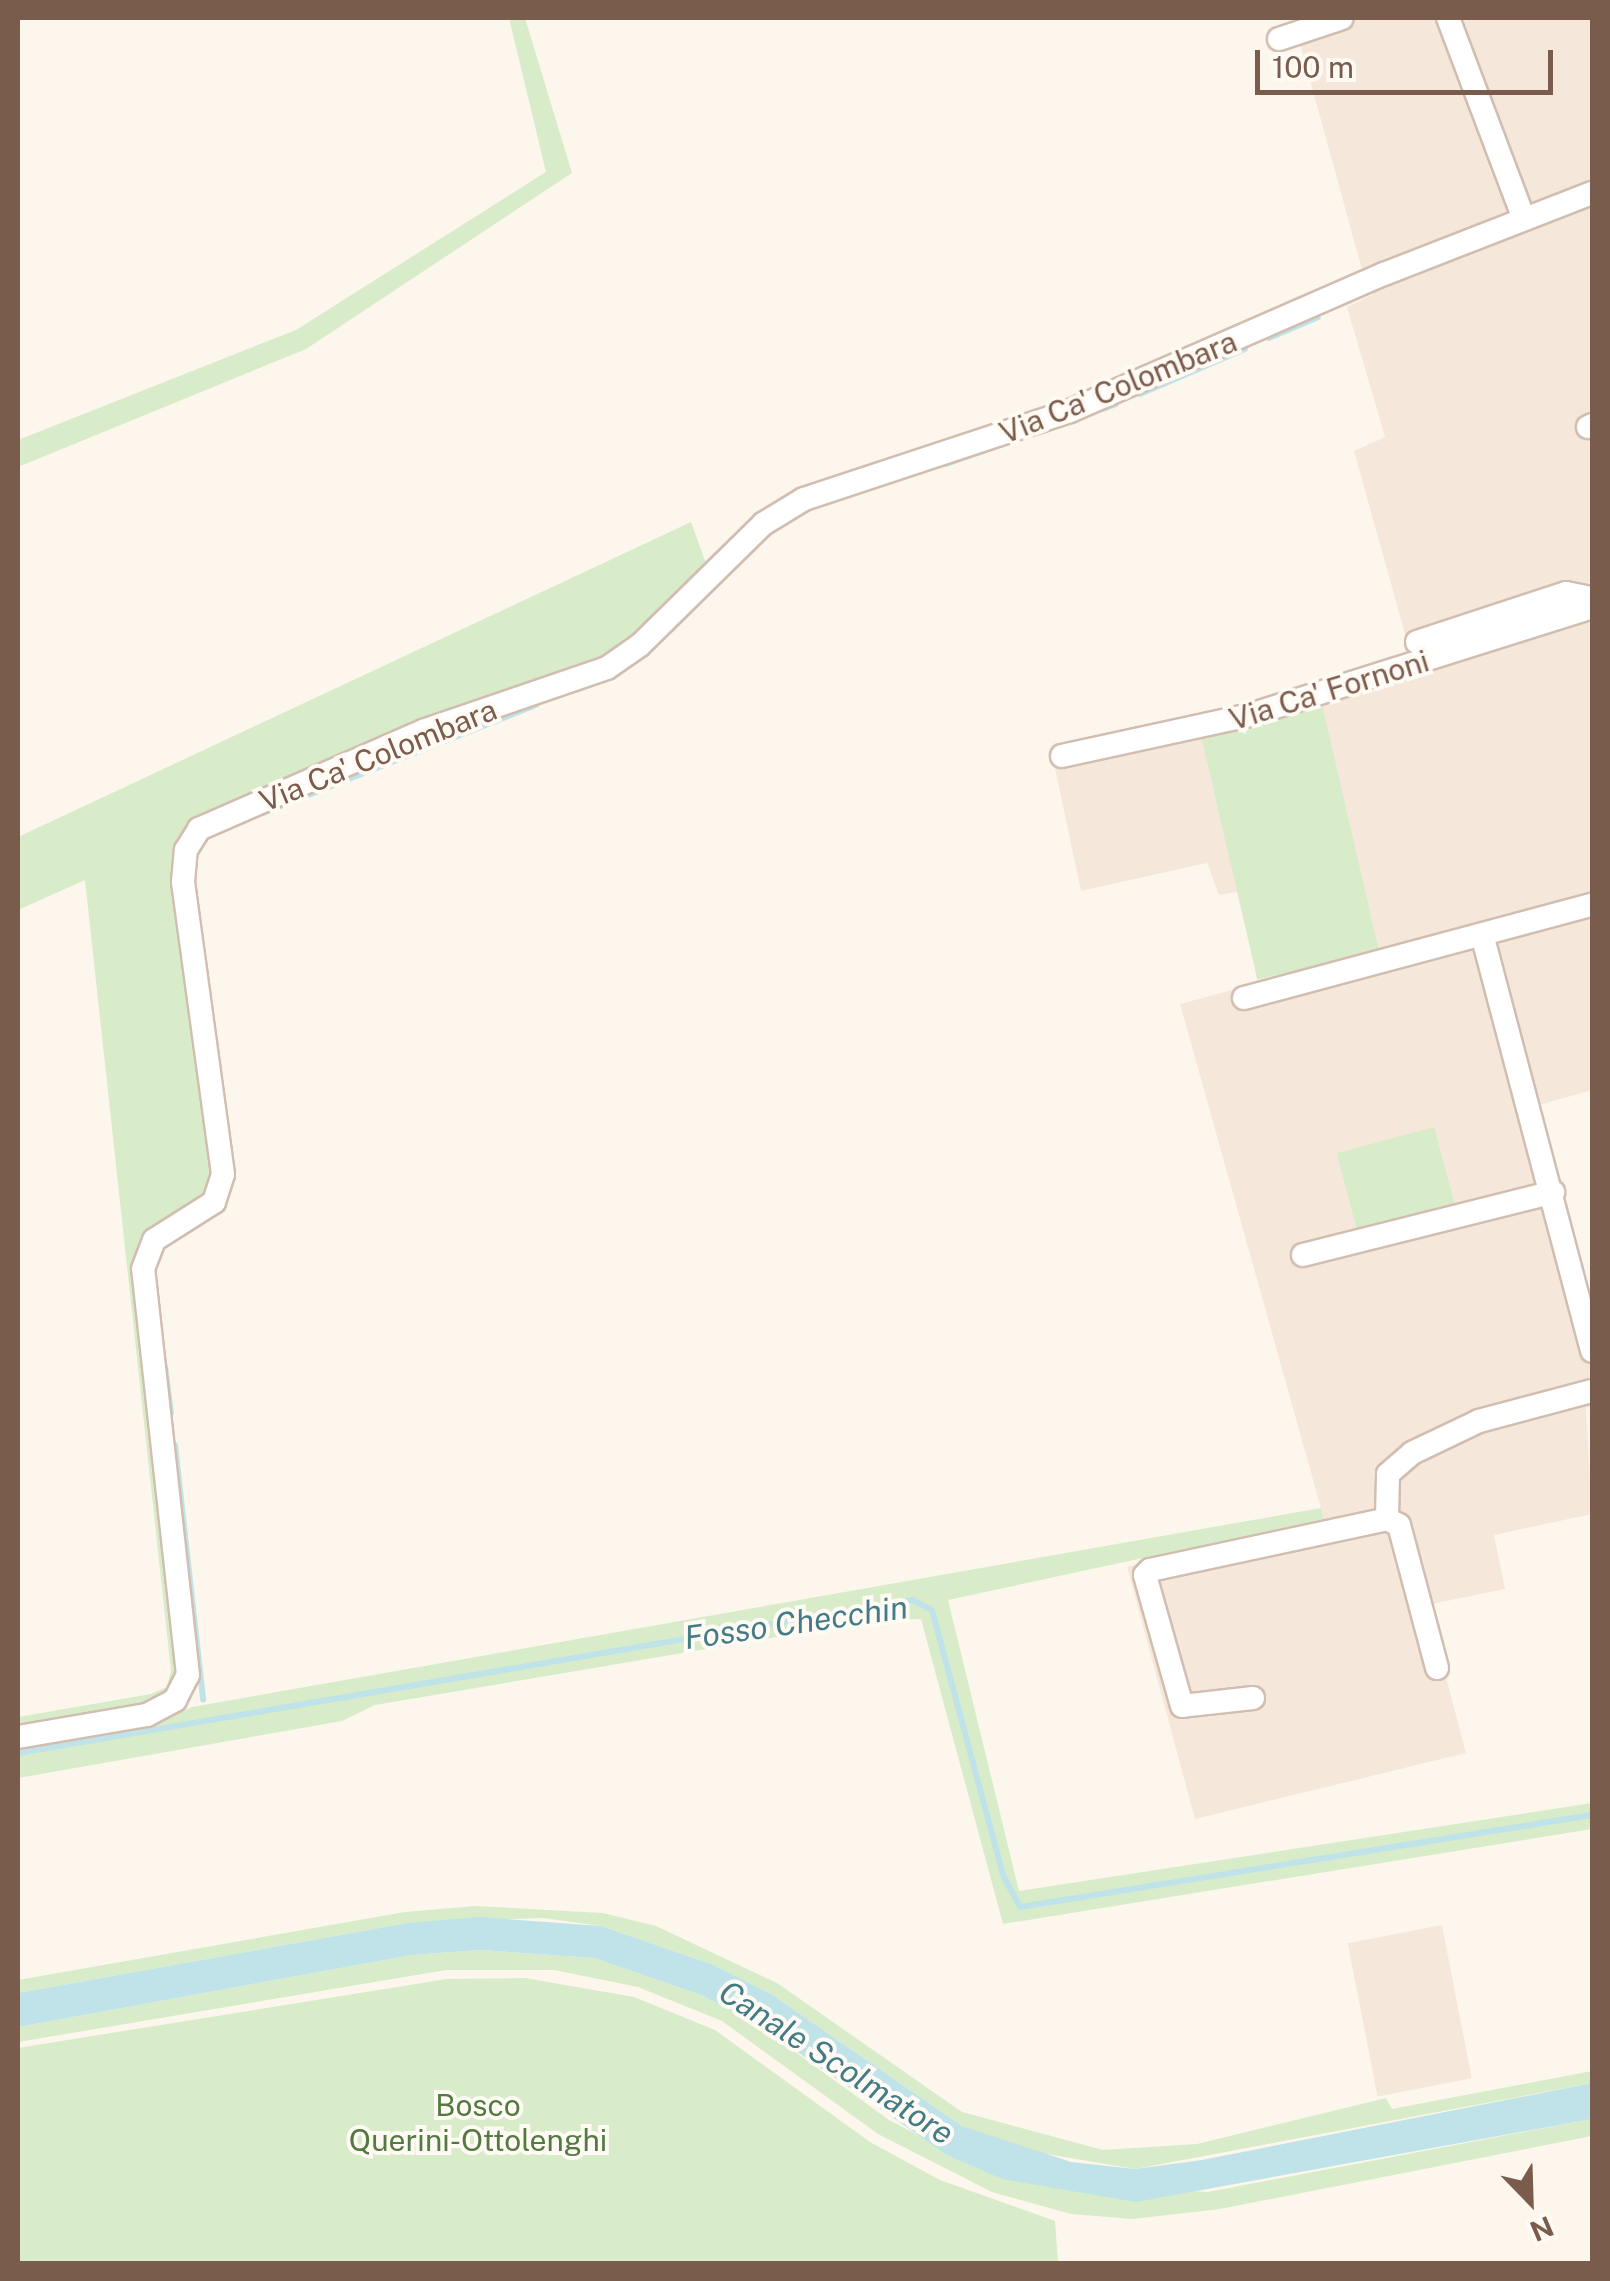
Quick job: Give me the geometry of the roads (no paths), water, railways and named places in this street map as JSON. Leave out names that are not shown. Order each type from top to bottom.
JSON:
[{"type":"street","points":[[1279,39],[1342,18]]},
{"type":"street","points":[[1448,18],[1524,219]]},
{"type":"street","name":"Via Ca' Colombara","points":[[18,1737],[147,1715],[175,1700],[188,1675],[144,1268],[154,1240],[204,1213],[221,1190],[183,882],[186,850],[199,830],[423,731],[607,668],[640,646],[763,524],[804,499],[1070,411],[1524,219],[1592,194]]},
{"type":"street","name":"Via Ca' Fornoni","points":[[1417,642],[1566,594],[1592,598]]},
{"type":"street","name":"Via Ca' Fornoni","points":[[1062,756],[1268,710],[1592,607]]},
{"type":"street","points":[[1244,998],[1483,938],[1592,906]]},
{"type":"street","points":[[1483,938],[1592,1351]]},
{"type":"street","points":[[1303,1255],[1552,1192]]},
{"type":"street","points":[[1387,1519],[1388,1474],[1412,1453],[1479,1421],[1592,1392]]},
{"type":"street","points":[[1253,1698],[1182,1706],[1145,1575],[1387,1519],[1399,1526],[1437,1668]]},
{"type":"water","name":"Canale Scolmatore","points":[[479,1917],[601,1926],[714,1965],[771,1994],[962,2126],[1071,2162],[1135,2169],[1202,2160],[1592,2083],[1592,2119],[1136,2202],[1002,2179],[947,2155],[754,2022],[701,1995],[594,1958],[480,1950],[412,1955],[18,2027],[18,1993],[407,1923]]},
{"type":"waterway","points":[[1269,338],[1318,317]]},
{"type":"waterway","points":[[1140,394],[1245,349]]},
{"type":"waterway","points":[[946,464],[1116,404]]},
{"type":"waterway","points":[[263,813],[536,705]]},
{"type":"waterway","points":[[165,1366],[171,1413]]},
{"type":"waterway","points":[[175,1445],[203,1699]]},
{"type":"waterway","name":"Fosso Checchin","points":[[18,1753],[913,1600],[932,1610],[1003,1875],[1020,1907],[1592,1815]]},
{"type":"park label","name":"Bosco Querini-Ottolenghi","points":[[478,2122]]}]
